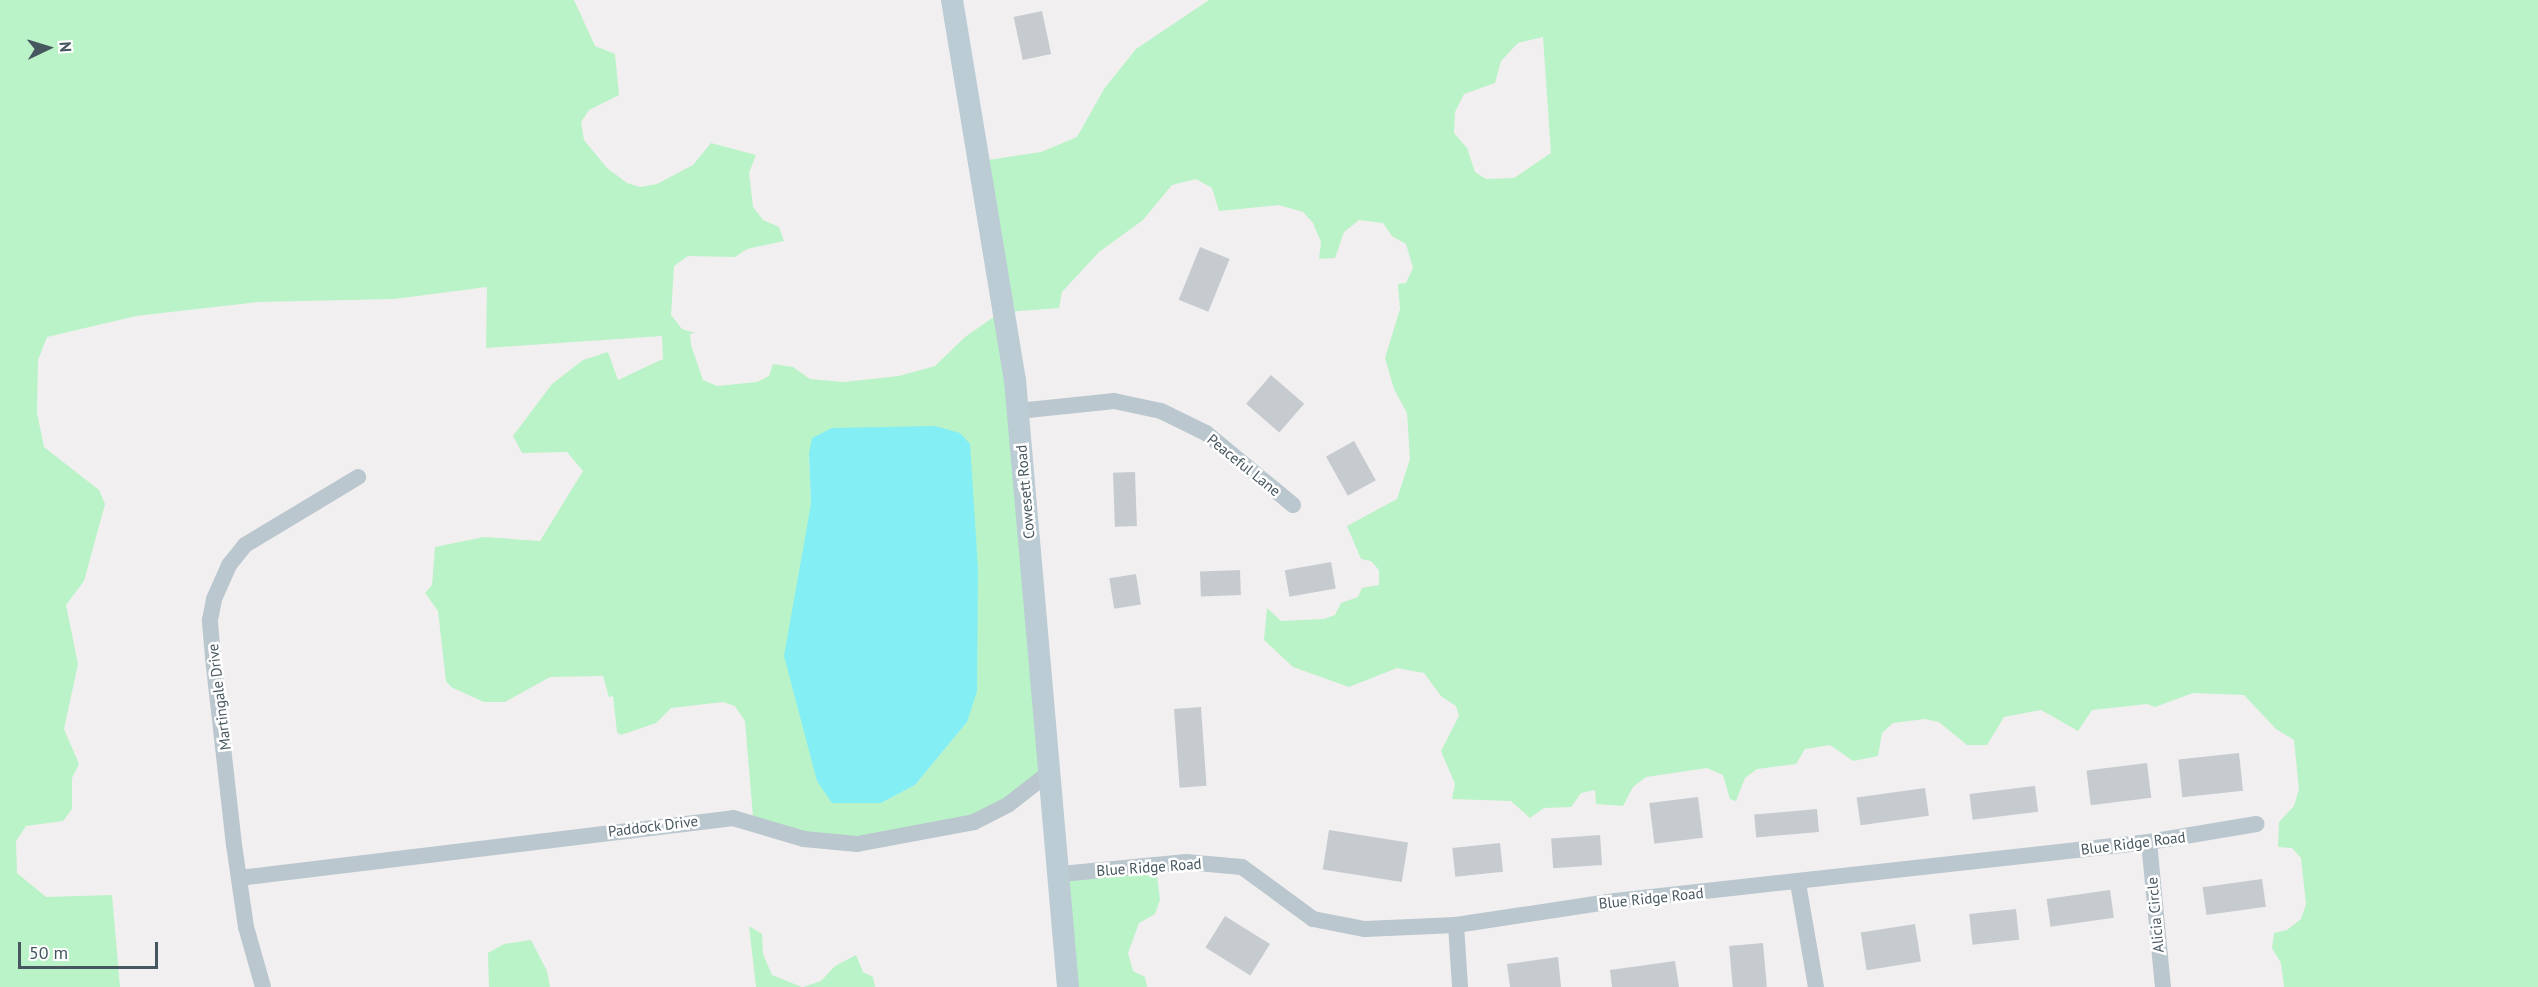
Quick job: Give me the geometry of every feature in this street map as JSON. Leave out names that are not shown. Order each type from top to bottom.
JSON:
[{"type":"main road","name":"Cowesett Road","points":[[952,0],[1018,411],[1061,874],[1068,987]]},
{"type":"street","name":"Peaceful Lane","points":[[1018,411],[1114,401],[1161,411],[1206,433],[1293,505]]},
{"type":"street","name":"Martingale Drive","points":[[263,987],[246,927],[239,878],[213,657],[214,599],[230,564],[244,545],[358,477]]},
{"type":"street","name":"Paddock Drive","points":[[239,878],[733,818],[804,839],[833,844],[868,843],[974,822],[1010,804],[1050,772]]},
{"type":"street","name":"Blue Ridge Road","points":[[1061,874],[1212,862],[1242,867],[1313,919],[1365,929],[1456,924],[1615,901],[1798,883],[2148,842],[2256,824]]},
{"type":"street","name":"Alicia Circle","points":[[2148,842],[2163,987]]},
{"type":"street","points":[[1798,883],[1816,987]]},
{"type":"street","points":[[1456,924],[1460,987]]},
{"type":"green space","points":[[0,0],[574,0],[595,46],[615,54],[619,95],[589,110],[581,122],[584,140],[607,168],[627,183],[640,187],[657,184],[693,165],[711,143],[756,155],[749,173],[753,207],[763,220],[779,227],[784,241],[747,249],[735,257],[688,256],[674,266],[671,315],[682,329],[695,333],[690,334],[691,345],[703,380],[717,386],[757,382],[769,376],[773,364],[793,367],[810,379],[844,382],[899,376],[935,366],[965,337],[995,316],[981,161],[1041,152],[1077,137],[1104,89],[1136,49],[1209,0],[2538,0],[2538,987],[2284,987],[2281,963],[2272,948],[2274,933],[2287,930],[2301,919],[2306,904],[2301,858],[2292,848],[2278,847],[2279,822],[2294,806],[2299,789],[2294,740],[2276,729],[2244,695],[2193,693],[2155,707],[2147,704],[2092,710],[2078,731],[2041,710],[2004,717],[1987,745],[1967,745],[1939,722],[1925,719],[1893,723],[1882,733],[1878,756],[1853,761],[1830,745],[1805,749],[1796,764],[1757,769],[1745,778],[1736,801],[1730,799],[1723,775],[1707,768],[1646,777],[1633,787],[1623,806],[1596,804],[1595,790],[1581,793],[1571,807],[1544,808],[1530,818],[1511,801],[1452,799],[1455,784],[1441,751],[1459,716],[1456,706],[1441,696],[1424,673],[1397,668],[1349,687],[1293,667],[1264,640],[1267,608],[1281,621],[1324,619],[1335,615],[1341,603],[1358,597],[1362,588],[1379,585],[1379,570],[1371,561],[1361,559],[1347,526],[1397,499],[1410,459],[1407,413],[1394,389],[1385,358],[1400,309],[1398,284],[1406,283],[1413,268],[1406,244],[1392,236],[1383,223],[1359,220],[1344,232],[1335,258],[1319,259],[1321,242],[1313,223],[1303,212],[1279,205],[1219,211],[1212,188],[1196,179],[1172,185],[1143,220],[1099,252],[1062,292],[1059,308],[1008,312],[1049,775],[974,822],[826,842],[753,817],[745,721],[735,706],[723,702],[671,708],[656,723],[621,735],[617,732],[613,696],[609,697],[603,676],[550,677],[505,702],[484,702],[451,687],[446,681],[438,611],[425,593],[432,585],[435,547],[484,537],[540,541],[583,471],[567,452],[522,453],[513,436],[552,384],[583,360],[608,352],[618,380],[663,359],[662,336],[486,348],[487,287],[394,299],[258,302],[136,316],[47,337],[38,360],[37,413],[44,447],[99,490],[105,504],[84,581],[66,605],[78,664],[64,729],[79,764],[72,778],[72,809],[63,821],[26,826],[16,841],[17,873],[46,897],[112,895],[120,987],[0,987]],"holes":[[[1543,37],[1551,153],[1514,178],[1486,179],[1475,172],[1467,148],[1454,133],[1455,112],[1464,94],[1495,83],[1501,61],[1518,43]],[[832,428],[844,431],[977,569],[967,722],[915,785],[881,803],[811,504],[809,454]]]},
{"type":"green space","points":[[1156,866],[1160,900],[1155,914],[1139,923],[1128,953],[1133,971],[1145,977],[1147,987],[1072,987],[1063,874]]},
{"type":"green space","points":[[749,926],[762,934],[763,954],[772,975],[802,987],[756,987]]},
{"type":"green space","points":[[531,940],[547,971],[550,987],[489,987],[488,953],[504,944]]},
{"type":"green space","points":[[856,955],[863,972],[873,977],[875,987],[803,987],[821,981],[835,966]]},
{"type":"water","points":[[935,426],[960,433],[970,444],[978,568],[977,691],[967,722],[915,785],[881,803],[832,803],[817,781],[784,656],[811,504],[809,454],[812,438],[832,428]]},
{"type":"building","points":[[1042,11],[1051,54],[1023,60],[1014,17]]},
{"type":"building","points":[[1200,247],[1230,259],[1208,312],[1179,300]]},
{"type":"building","points":[[1271,375],[1304,404],[1279,433],[1246,404]]},
{"type":"building","points":[[1354,441],[1376,480],[1348,496],[1326,457]]},
{"type":"building","points":[[1135,472],[1137,526],[1115,527],[1113,473]]},
{"type":"building","points":[[1331,562],[1336,589],[1289,597],[1285,570]]},
{"type":"building","points":[[1240,570],[1241,595],[1201,596],[1200,571]]},
{"type":"building","points":[[1136,574],[1141,605],[1114,609],[1109,578]]},
{"type":"building","points":[[1201,707],[1207,786],[1180,788],[1174,709]]},
{"type":"building","points":[[2239,753],[2243,791],[2182,797],[2178,759]]},
{"type":"building","points":[[2147,763],[2151,798],[2091,805],[2086,770]]},
{"type":"building","points":[[2035,786],[2038,812],[1973,820],[1969,794]]},
{"type":"building","points":[[1925,788],[1929,816],[1861,825],[1857,798]]},
{"type":"building","points":[[1698,797],[1703,838],[1654,844],[1649,803]]},
{"type":"building","points":[[1817,809],[1819,832],[1756,837],[1754,814]]},
{"type":"building","points":[[1329,830],[1408,843],[1402,882],[1323,870]]},
{"type":"building","points":[[1600,835],[1602,865],[1553,868],[1551,838]]},
{"type":"building","points":[[1500,843],[1503,872],[1455,877],[1452,848]]},
{"type":"building","points":[[2262,879],[2266,907],[2206,915],[2203,887]]},
{"type":"building","points":[[2110,890],[2114,918],[2051,927],[2047,899]]},
{"type":"building","points":[[2016,909],[2019,940],[1972,945],[1969,914]]},
{"type":"building","points":[[1225,916],[1270,944],[1250,975],[1205,947]]},
{"type":"building","points":[[1915,924],[1921,962],[1867,970],[1861,933]]},
{"type":"building","points":[[1763,943],[1767,987],[1733,987],[1729,946]]},
{"type":"building","points":[[1558,957],[1561,987],[1510,987],[1507,964]]},
{"type":"building","points":[[1675,961],[1679,987],[1612,987],[1610,970]]}]
